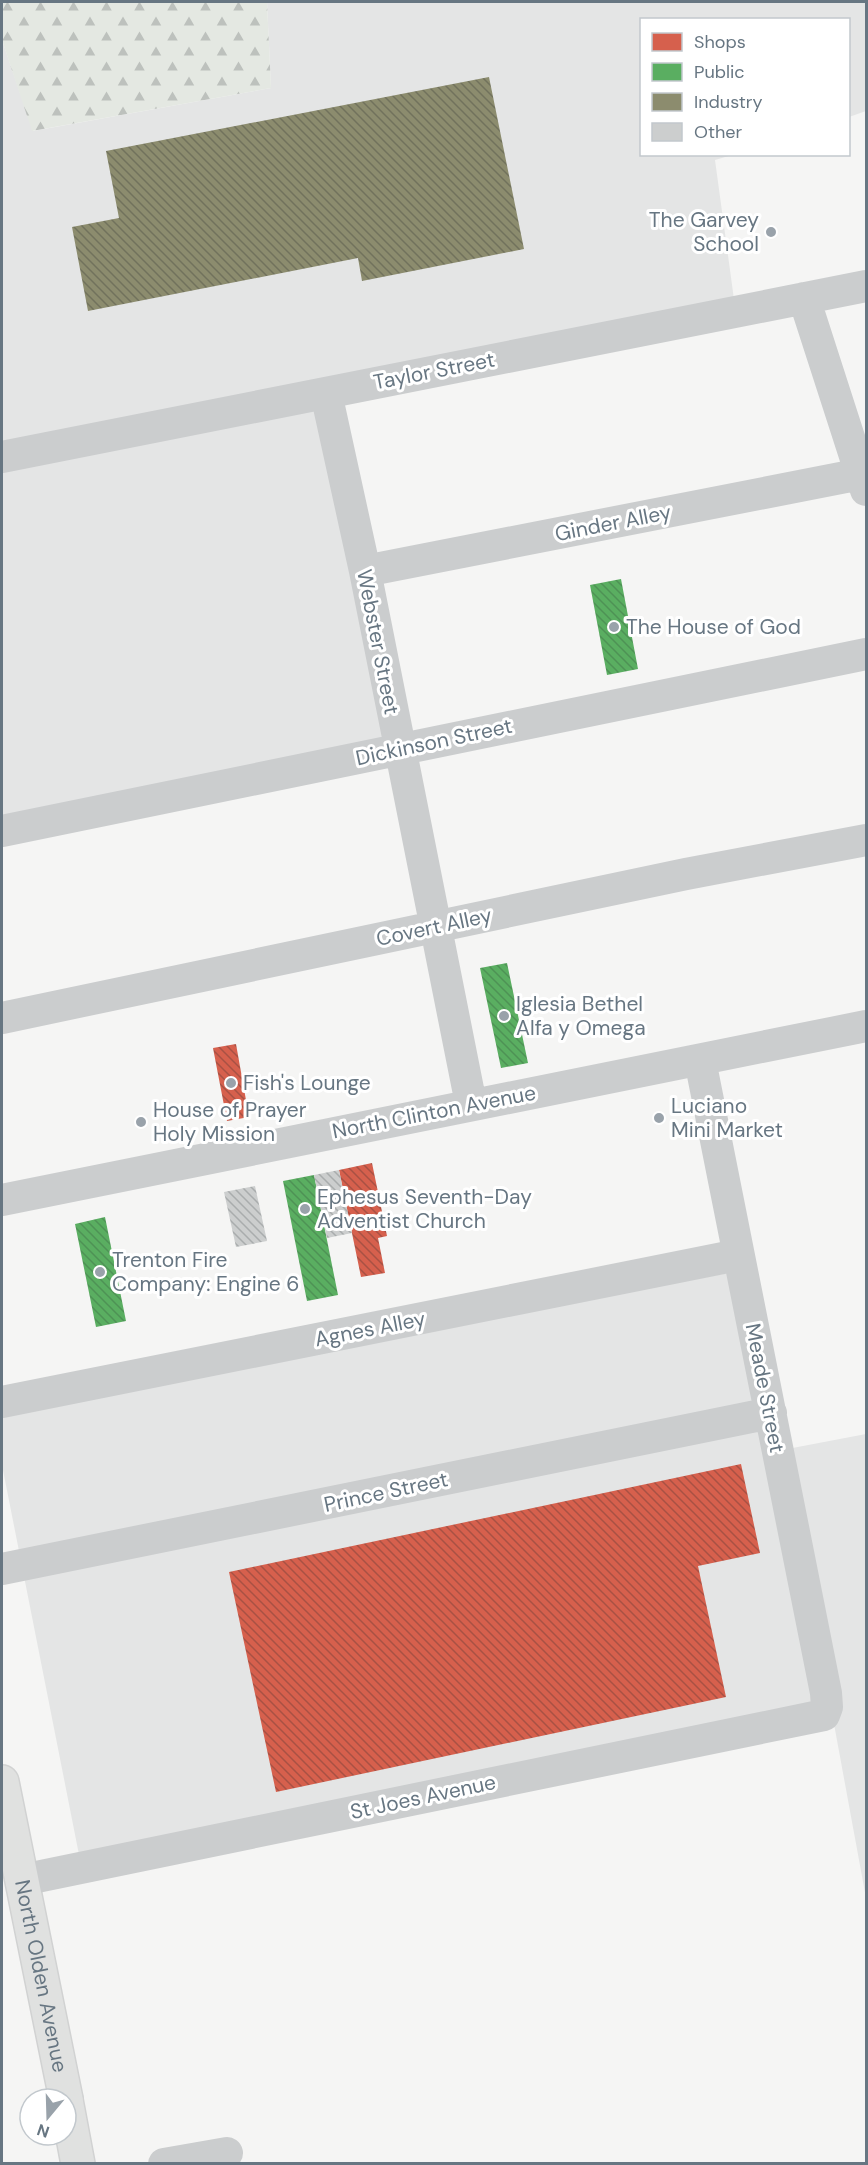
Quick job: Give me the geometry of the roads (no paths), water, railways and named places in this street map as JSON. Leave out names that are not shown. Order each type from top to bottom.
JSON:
[{"type":"main road","name":"North Olden Avenue","points":[[2,1782],[64,2087]]},
{"type":"main road","name":"North Olden Avenue","points":[[75,2147],[78,2163]]},
{"type":"street","name":"Taylor Street","points":[[2,457],[867,286]]},
{"type":"street","points":[[804,298],[864,482]]},
{"type":"street","name":"Webster Street","points":[[326,393],[365,571],[471,1104]]},
{"type":"street","name":"Ginder Alley","points":[[365,571],[864,482]]},
{"type":"street","name":"Dickinson Street","points":[[2,831],[867,654]]},
{"type":"street","name":"Covert Alley","points":[[2,1018],[867,840]]},
{"type":"street","name":"North Clinton Avenue","points":[[2,1200],[867,1026]]},
{"type":"street","name":"Meade Street","points":[[700,1060],[826,1693],[827,1707],[824,1715]]},
{"type":"street","name":"Agnes Alley","points":[[2,1402],[738,1255]]},
{"type":"street","name":"Prince Street","points":[[2,1569],[771,1413]]},
{"type":"street","name":"St Joes Avenue","points":[[22,1880],[824,1715]]},
{"type":"street","points":[[164,2163],[227,2153]]},
{"type":"place","name":"The Garvey School","points":[[771,232]]},
{"type":"place","name":"The House of God","points":[[614,627]]},
{"type":"place","name":"Iglesia Bethel Alfa y Omega","points":[[504,1016]]},
{"type":"place","name":"Fish's Lounge","points":[[231,1083]]},
{"type":"place","name":"Luciano Mini Market","points":[[659,1118]]},
{"type":"place","name":"House of Prayer Holy Mission","points":[[141,1122]]},
{"type":"place","name":"Ephesus Seventh-Day Adventist Church","points":[[305,1209]]},
{"type":"place","name":"Trenton Fire Company: Engine 6","points":[[100,1272]]}]
